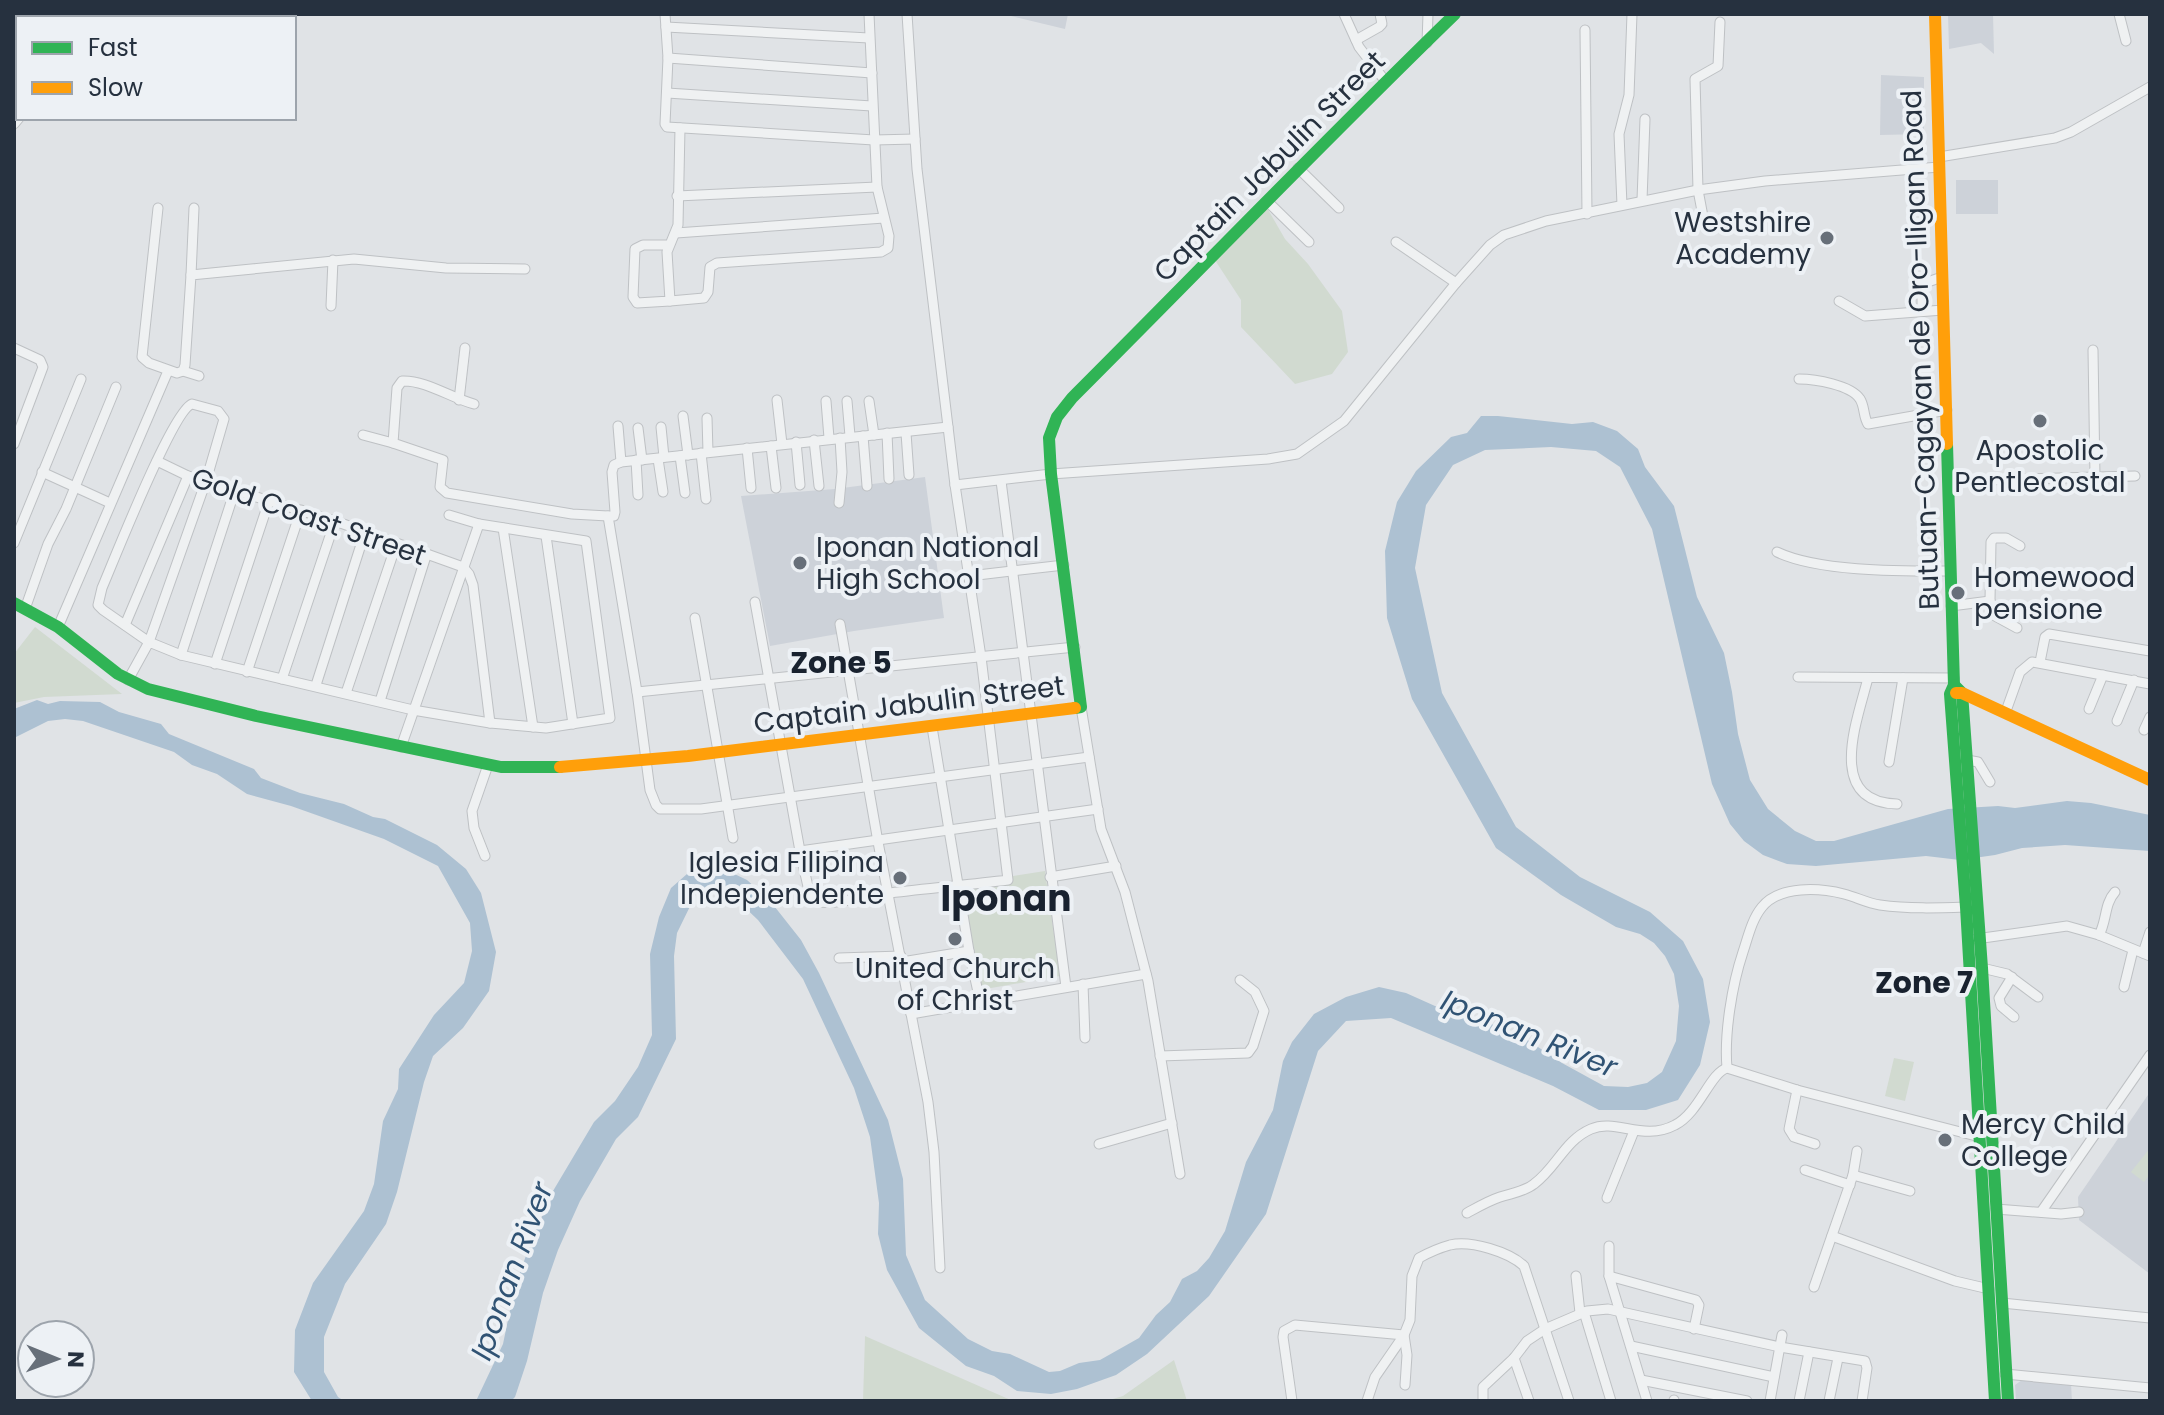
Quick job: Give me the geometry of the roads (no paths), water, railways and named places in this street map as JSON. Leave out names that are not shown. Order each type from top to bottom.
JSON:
[{"type":"main road","name":"Captain Jabulin Street","points":[[19,606],[58,627],[128,680],[148,689],[488,765],[550,768],[719,752],[1081,707],[1051,474],[1049,438],[1052,427],[1064,407],[1298,168],[1455,14]]},
{"type":"main road","name":"Butuan-Cagayan de Oro-Iligan Road","points":[[1935,14],[1955,688]]},
{"type":"main road","points":[[1955,688],[2150,780]]},
{"type":"main road","points":[[1955,688],[1970,796],[1970,880],[1966,907],[1982,968],[2002,1303],[2000,1374],[1995,1401]]},
{"type":"main road","points":[[1955,688],[1957,774],[1974,939],[1980,1137],[1989,1289],[2000,1374],[2008,1401]]},
{"type":"street","points":[[665,14],[668,58],[665,124],[671,129],[874,140],[915,139]]},
{"type":"street","points":[[668,245],[643,245],[635,249],[633,297],[637,303],[685,302],[707,296],[710,267],[717,263],[881,252],[888,248],[877,187],[869,14]]},
{"type":"street","points":[[755,602],[808,893],[815,902],[1008,880],[981,657],[948,427],[915,139],[907,14]]},
{"type":"street","points":[[1344,14],[1356,40],[1386,82]]},
{"type":"street","points":[[1356,40],[1382,24],[1380,14]]},
{"type":"street","points":[[1427,43],[1428,14]]},
{"type":"street","points":[[1622,205],[1619,134],[1629,95],[1632,14]]},
{"type":"street","points":[[2119,14],[2126,41]]},
{"type":"street","points":[[1705,227],[1698,190],[1695,79],[1718,66],[1720,22]]},
{"type":"street","points":[[666,27],[869,38]]},
{"type":"street","points":[[1585,30],[1587,214]]},
{"type":"street","points":[[668,58],[872,73]]},
{"type":"street","points":[[955,485],[1297,454],[1344,421],[1456,283],[1490,245],[1504,235],[1523,227],[1698,190],[1939,162],[2055,138],[2150,87]]},
{"type":"street","points":[[667,93],[872,106]]},
{"type":"street","points":[[1642,200],[1645,119]]},
{"type":"street","points":[[670,301],[668,245],[676,233],[680,128]]},
{"type":"street","points":[[1298,168],[1339,208]]},
{"type":"street","points":[[677,196],[877,187]]},
{"type":"street","points":[[1268,202],[1309,242]]},
{"type":"street","points":[[158,208],[142,357],[168,371],[199,376]]},
{"type":"street","points":[[183,371],[194,208]]},
{"type":"street","points":[[676,233],[884,218]]},
{"type":"street","points":[[1396,242],[1456,283]]},
{"type":"street","points":[[191,275],[354,259],[446,268],[525,269]]},
{"type":"street","points":[[331,306],[333,260]]},
{"type":"street","points":[[1922,311],[1922,284],[1942,277]]},
{"type":"street","points":[[1839,301],[1865,316],[1943,310]]},
{"type":"street","points":[[14,348],[40,360],[43,367],[14,444]]},
{"type":"street","points":[[459,400],[465,348]]},
{"type":"street","points":[[2093,350],[2095,477]]},
{"type":"street","points":[[58,627],[168,371]]},
{"type":"street","points":[[14,543],[81,379]]},
{"type":"street","points":[[1799,379],[1826,382],[1856,395],[1861,400],[1868,424],[1947,410]]},
{"type":"street","points":[[393,443],[397,388],[402,381],[417,382],[474,404]]},
{"type":"street","points":[[19,606],[66,509],[116,387]]},
{"type":"street","points":[[776,488],[777,400]]},
{"type":"street","points":[[826,401],[840,438]]},
{"type":"street","points":[[839,503],[842,472],[840,438],[847,401]]},
{"type":"street","points":[[867,486],[869,401]]},
{"type":"street","points":[[128,680],[149,642],[206,481],[224,415],[192,404],[183,410],[157,461],[102,588],[98,605],[149,642],[181,655],[413,710],[533,727],[610,718],[588,543],[479,524],[449,515]]},
{"type":"street","points":[[683,416],[685,493]]},
{"type":"street","points":[[706,499],[704,453],[707,418]]},
{"type":"street","points":[[618,426],[621,462]]},
{"type":"street","points":[[661,427],[663,492]]},
{"type":"street","points":[[363,435],[443,460],[439,482],[447,493],[572,514],[608,516],[615,514],[612,472],[614,465],[621,462],[948,427]]},
{"type":"street","points":[[638,428],[638,495]]},
{"type":"street","points":[[887,433],[889,479]]},
{"type":"street","points":[[906,433],[909,475]]},
{"type":"street","points":[[814,440],[819,486]]},
{"type":"street","points":[[796,442],[800,485]]},
{"type":"street","points":[[747,448],[751,488]]},
{"type":"street","name":"Gold Coast Street","points":[[157,461],[188,476],[335,521],[463,567]]},
{"type":"street","points":[[42,472],[110,503]]},
{"type":"street","points":[[125,625],[188,476]]},
{"type":"street","points":[[1948,481],[2135,476]]},
{"type":"street","points":[[1001,481],[1066,987]]},
{"type":"street","points":[[181,655],[235,490]]},
{"type":"street","points":[[215,664],[269,501]]},
{"type":"street","points":[[247,672],[301,510]]},
{"type":"street","points":[[608,516],[650,790],[657,808],[685,810],[1089,757]]},
{"type":"street","points":[[282,679],[335,521]]},
{"type":"street","points":[[401,747],[479,524]]},
{"type":"street","points":[[503,528],[533,727]]},
{"type":"street","points":[[316,685],[365,532]]},
{"type":"street","points":[[546,536],[573,724]]},
{"type":"street","points":[[2017,628],[1995,616],[1990,601],[1991,542],[1994,538],[2006,538],[2020,546]]},
{"type":"street","points":[[346,693],[396,545]]},
{"type":"street","points":[[1777,552],[1792,559],[1825,564],[1950,571]]},
{"type":"street","points":[[380,701],[426,556]]},
{"type":"street","points":[[969,576],[1064,565]]},
{"type":"street","points":[[463,567],[473,585],[490,723]]},
{"type":"street","points":[[1951,606],[1990,601]]},
{"type":"street","points":[[695,618],[733,838]]},
{"type":"street","points":[[840,624],[887,893],[928,1102],[940,1268]]},
{"type":"street","points":[[2040,662],[2045,637],[2049,634],[2150,651]]},
{"type":"street","points":[[637,692],[1075,647]]},
{"type":"street","points":[[2006,711],[2020,672],[2027,664],[2040,662],[2150,684]]},
{"type":"street","points":[[2089,709],[2103,675]]},
{"type":"street","points":[[1798,677],[1903,678],[1955,688]]},
{"type":"street","points":[[1868,678],[1854,734],[1852,778],[1858,787],[1881,803],[1897,804]]},
{"type":"street","points":[[1889,762],[1903,678]]},
{"type":"street","points":[[2117,721],[2134,680]]},
{"type":"street","points":[[1081,707],[1104,841],[1116,866],[1146,974],[1180,1174]]},
{"type":"street","points":[[2144,730],[2150,717]]},
{"type":"street","points":[[932,727],[980,1001]]},
{"type":"street","points":[[1967,760],[1978,762],[1990,782]]},
{"type":"street","points":[[485,856],[474,828],[472,811],[488,765]]},
{"type":"street","points":[[800,851],[1098,809]]},
{"type":"street","points":[[1050,877],[1116,866]]},
{"type":"street","points":[[1727,1068],[1725,1042],[1735,975],[1754,922],[1763,906],[1776,897],[1812,889],[1828,890],[1885,905],[1966,907]]},
{"type":"street","points":[[2099,935],[2106,919],[2108,901],[2115,892]]},
{"type":"street","points":[[1974,939],[2056,926],[2078,928],[2142,953]]},
{"type":"street","points":[[2124,987],[2150,932]]},
{"type":"street","points":[[839,958],[902,959],[969,951]]},
{"type":"street","points":[[1982,968],[2012,977],[2038,997]]},
{"type":"street","points":[[911,1014],[1146,974]]},
{"type":"street","points":[[2012,977],[1999,998],[2001,1006],[2014,1017]]},
{"type":"street","points":[[1160,1056],[1248,1053],[1264,1011],[1255,992],[1240,980]]},
{"type":"street","points":[[1083,984],[1085,1038]]},
{"type":"street","points":[[2041,1212],[2150,1055]]},
{"type":"street","points":[[1467,1213],[1536,1183],[1574,1138],[1588,1130],[1603,1126],[1655,1132],[1684,1120],[1719,1072],[1727,1068],[1797,1090],[1980,1137]]},
{"type":"street","points":[[1797,1090],[1789,1129],[1794,1137],[1815,1144]]},
{"type":"street","points":[[1099,1144],[1172,1123]]},
{"type":"street","points":[[1607,1198],[1634,1131]]},
{"type":"street","points":[[1814,1287],[1851,1180],[1857,1151]]},
{"type":"street","points":[[1805,1170],[1910,1191]]},
{"type":"street","points":[[1996,1209],[2079,1212]]},
{"type":"street","points":[[1832,1236],[1955,1281],[1989,1289]]},
{"type":"street","points":[[1367,1401],[1375,1377],[1404,1335],[1410,1320],[1412,1276],[1419,1258],[1450,1245],[1479,1247],[1514,1257],[1524,1266],[1569,1401]]},
{"type":"street","points":[[1609,1246],[1609,1276],[1617,1310],[1647,1401]]},
{"type":"street","points":[[1576,1276],[1582,1313],[1611,1401]]},
{"type":"street","points":[[1609,1276],[1696,1300],[1699,1305],[1694,1329]]},
{"type":"street","points":[[2002,1303],[2150,1318]]},
{"type":"street","points":[[1483,1401],[1483,1387],[1527,1341],[1545,1329],[1596,1309],[1617,1310],[1780,1347],[1865,1361],[1867,1368],[1862,1401]]},
{"type":"street","points":[[1292,1401],[1283,1337],[1289,1327],[1319,1326],[1404,1335]]},
{"type":"street","points":[[1404,1335],[1407,1355],[1405,1385]]},
{"type":"street","points":[[1770,1401],[1782,1335]]},
{"type":"street","points":[[1631,1346],[1774,1377]]},
{"type":"street","points":[[1799,1401],[1809,1352]]},
{"type":"street","points":[[1514,1358],[1529,1401]]},
{"type":"street","points":[[1829,1401],[1838,1358]]},
{"type":"street","points":[[2000,1374],[2150,1388]]},
{"type":"street","points":[[1641,1380],[1747,1401]]},
{"type":"water","points":[[1481,416],[1572,424],[1593,422],[1617,431],[1638,449],[1645,467],[1674,506],[1697,597],[1724,653],[1738,734],[1750,780],[1768,809],[1795,831],[1816,841],[1834,841],[1948,809],[2015,808],[2067,801],[2150,815],[2150,851],[2065,845],[2022,848],[1960,860],[1926,856],[1816,866],[1787,864],[1763,855],[1744,841],[1730,824],[1712,784],[1652,529],[1620,467],[1596,451],[1551,447],[1485,450],[1453,465],[1426,505],[1415,568],[1442,693],[1516,827],[1580,877],[1650,912],[1683,941],[1703,979],[1710,1022],[1700,1065],[1678,1100],[1646,1110],[1599,1110],[1553,1086],[1391,1018],[1346,1021],[1318,1051],[1266,1214],[1209,1296],[1147,1354],[1116,1375],[1077,1389],[1051,1394],[1017,1391],[994,1376],[966,1366],[919,1328],[887,1270],[878,1234],[879,1203],[870,1137],[854,1088],[803,979],[758,920],[737,900],[717,890],[698,890],[677,933],[674,956],[676,1039],[638,1117],[616,1139],[580,1201],[543,1293],[515,1397],[511,1401],[476,1401],[503,1344],[515,1286],[553,1191],[594,1122],[615,1101],[638,1067],[652,1035],[650,954],[659,917],[671,888],[695,867],[722,868],[747,880],[771,902],[801,940],[819,973],[888,1120],[903,1179],[906,1255],[925,1300],[968,1339],[1049,1372],[1100,1360],[1139,1338],[1170,1302],[1182,1279],[1197,1271],[1209,1258],[1225,1231],[1246,1162],[1273,1110],[1283,1061],[1292,1042],[1314,1014],[1346,997],[1379,987],[1406,993],[1526,1039],[1604,1086],[1628,1087],[1647,1083],[1662,1072],[1676,1041],[1679,1006],[1674,974],[1665,956],[1654,943],[1640,934],[1616,927],[1561,895],[1496,848],[1412,699],[1387,618],[1385,551],[1397,502],[1416,471],[1451,437],[1467,433]]},
{"type":"water","points":[[37,700],[48,704],[60,701],[100,702],[119,712],[161,724],[169,734],[254,769],[261,778],[385,819],[437,845],[466,869],[481,893],[496,952],[489,991],[463,1028],[433,1056],[386,1224],[345,1284],[324,1337],[324,1372],[338,1397],[344,1401],[312,1401],[294,1372],[295,1330],[313,1283],[364,1211],[374,1184],[383,1121],[398,1089],[399,1069],[434,1015],[464,983],[472,951],[470,923],[438,866],[384,839],[247,794],[174,752],[83,721],[65,719],[48,721],[14,738],[14,709]]},
{"type":"place","name":"Westshire Academy","points":[[1827,238]]},
{"type":"place","name":"Apostolic Pentlecostal","points":[[2040,421]]},
{"type":"place","name":"Iponan National High School","points":[[800,563]]},
{"type":"place","name":"Homewood pensione","points":[[1958,593]]},
{"type":"place","name":"Iglesia Filipina Indepiendente","points":[[900,878]]},
{"type":"place","name":"United Church of Christ","points":[[955,939]]},
{"type":"place","name":"Mercy Child College","points":[[1945,1140]]},
{"type":"district","name":"Zone 5","points":[[841,663]]},
{"type":"district","name":"Iponan","points":[[1006,898]]},
{"type":"district","name":"Zone 7","points":[[1924,983]]},
{"type":"water label","name":"Iponan River","points":[[1529,1034]]},
{"type":"water label","name":"Iponan River","points":[[512,1271]]}]
